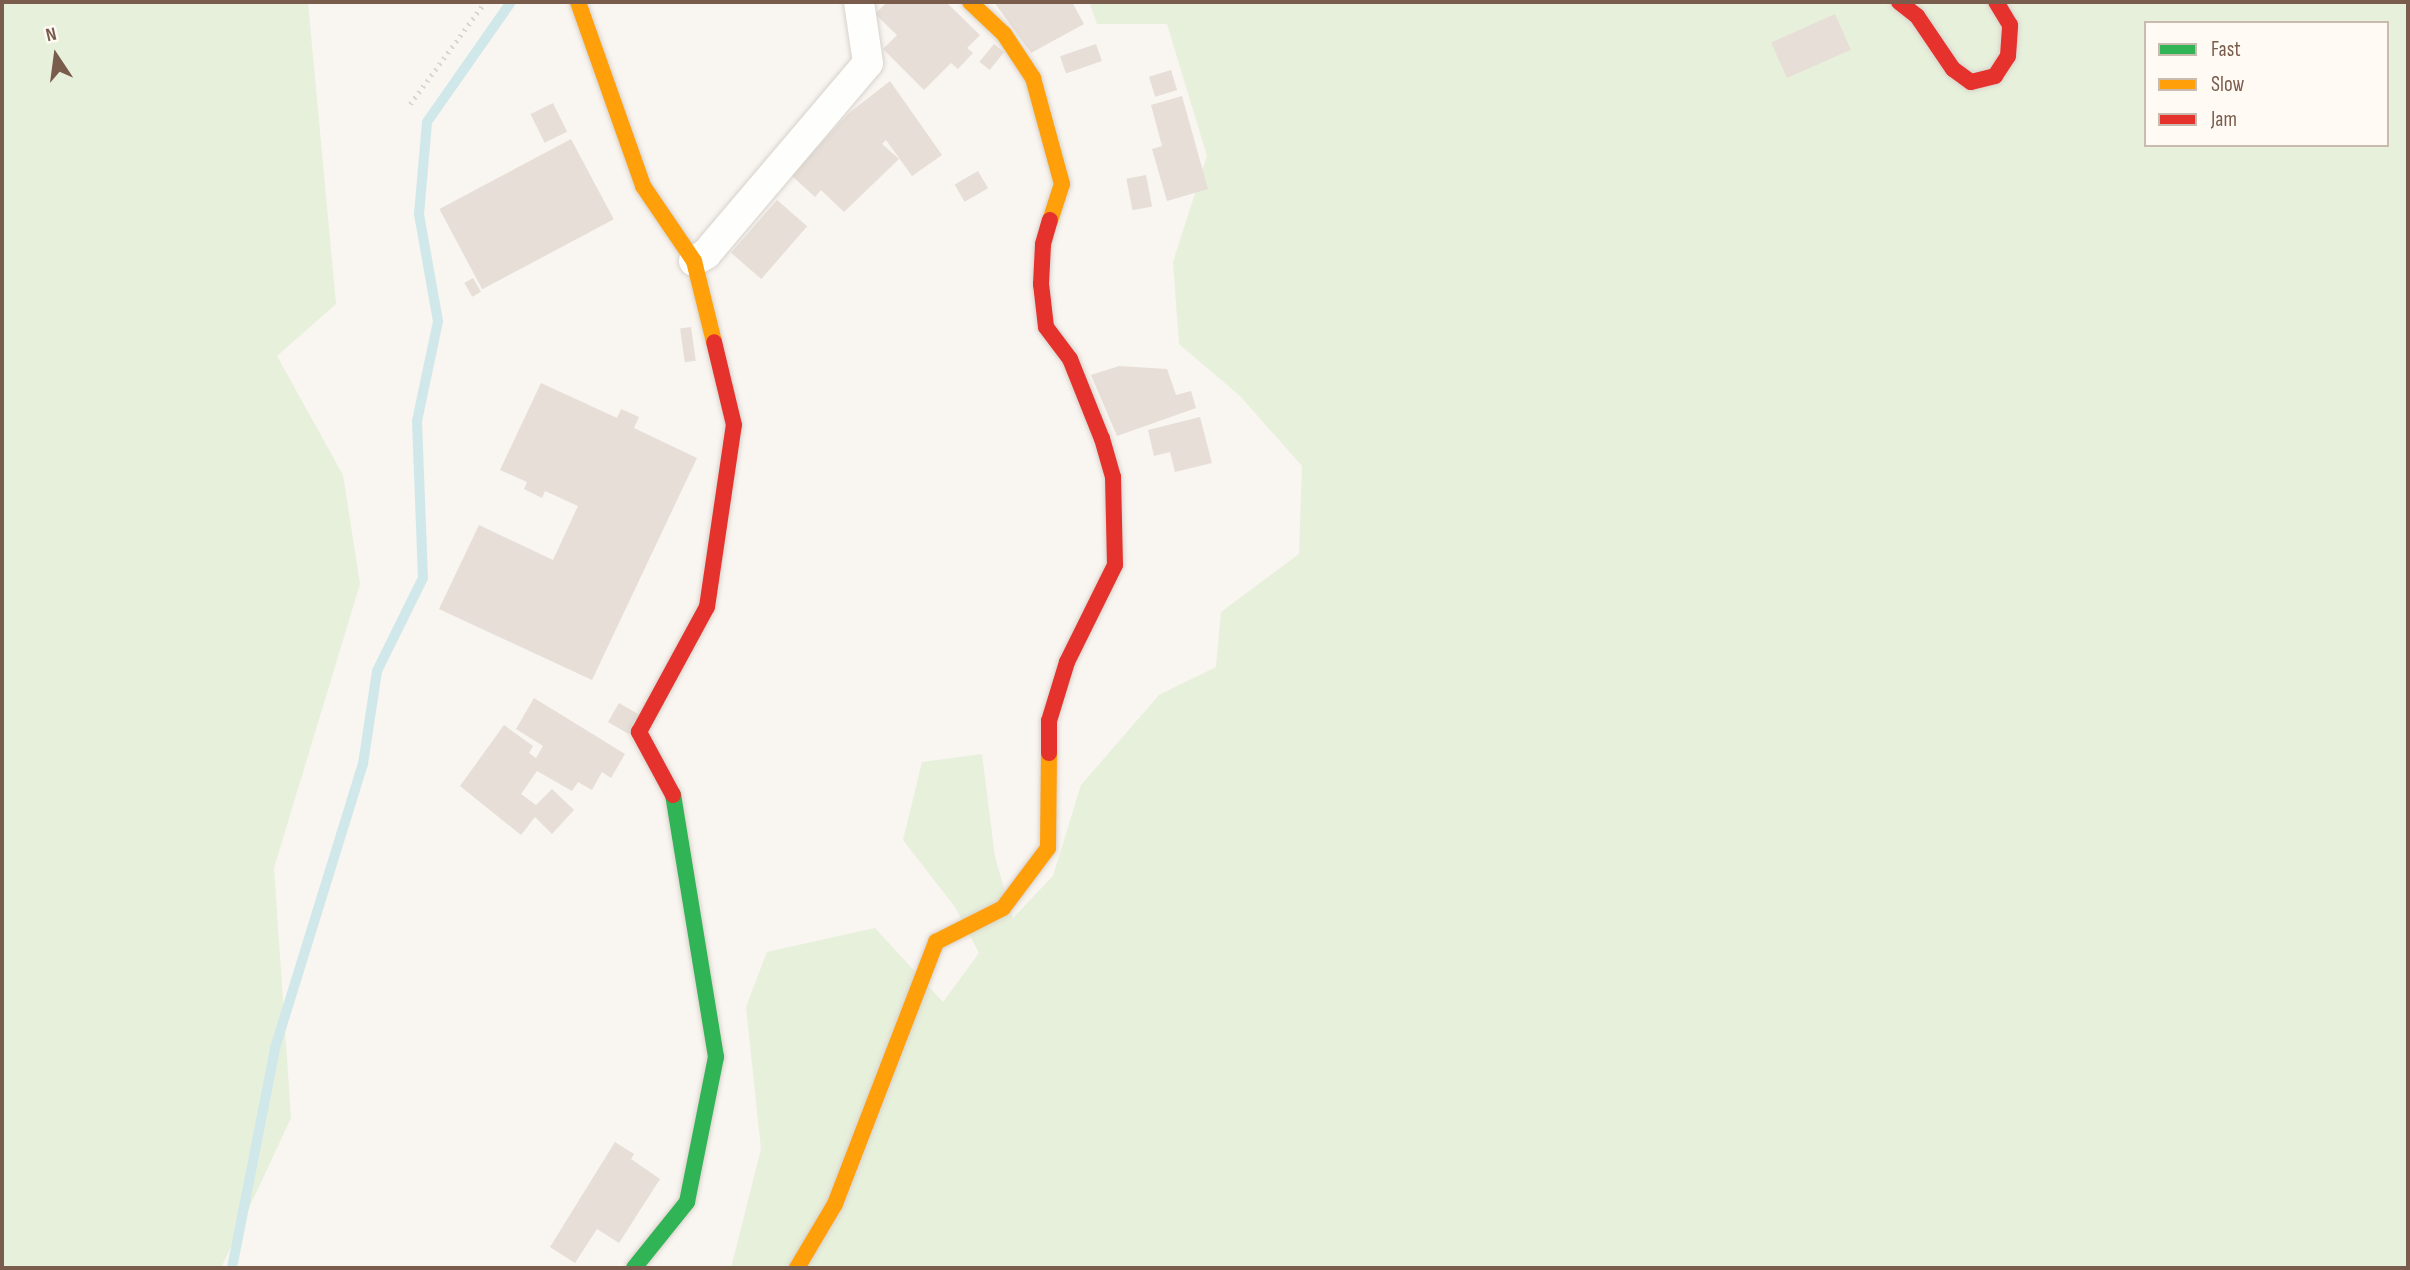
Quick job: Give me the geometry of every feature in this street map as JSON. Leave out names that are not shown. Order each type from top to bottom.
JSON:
[{"type":"street","points":[[578,2],[643,186],[694,261],[734,425],[706,607],[639,732],[676,799],[716,1057],[687,1202],[634,1268]]},
{"type":"street","points":[[694,261],[706,254],[867,63],[859,2]]},
{"type":"street","points":[[797,1268],[835,1204],[936,942],[1003,908],[1048,848],[1049,721],[1067,662],[1115,565],[1113,477],[1102,439],[1070,359],[1046,327],[1041,284],[1043,244],[1062,184],[1048,125],[1033,78],[1004,34],[970,2]]},
{"type":"street","points":[[1899,2],[1917,16],[1953,69],[1972,82],[1995,76],[2008,56],[2010,25],[1996,2]]},
{"type":"path","points":[[410,104],[485,2]]},
{"type":"green space","points":[[2,2],[308,2],[336,304],[277,356],[343,475],[360,584],[274,868],[291,1118],[221,1268],[2,1268]]},
{"type":"green space","points":[[1089,2],[2408,2],[2408,1268],[731,1268],[761,1149],[746,1007],[767,952],[875,928],[943,1002],[979,953],[955,907],[903,840],[922,762],[982,754],[995,857],[1013,918],[1053,876],[1081,785],[1159,695],[1216,667],[1221,612],[1299,554],[1302,466],[1240,396],[1179,344],[1173,262],[1207,156],[1167,24],[1097,24]]},
{"type":"building","points":[[887,2],[946,2],[980,35],[967,48],[973,53],[958,69],[951,63],[924,90],[883,49],[897,35],[875,14]]},
{"type":"building","points":[[994,2],[1072,2],[1084,24],[1031,53]]},
{"type":"building","points":[[1835,14],[1851,50],[1787,78],[1771,42]]},
{"type":"building","points":[[994,44],[1004,52],[990,70],[980,62]]},
{"type":"building","points":[[1096,44],[1102,61],[1066,73],[1060,56]]},
{"type":"building","points":[[1171,70],[1177,90],[1155,97],[1149,77]]},
{"type":"building","points":[[890,81],[942,155],[912,176],[886,140],[882,144],[899,159],[844,212],[821,190],[815,197],[791,175],[849,113]]},
{"type":"building","points":[[1182,96],[1208,189],[1167,201],[1152,149],[1162,146],[1151,105]]},
{"type":"building","points":[[553,103],[567,132],[545,143],[531,114]]},
{"type":"building","points":[[571,139],[614,219],[482,289],[439,209]]},
{"type":"building","points":[[978,171],[988,188],[965,202],[955,184]]},
{"type":"building","points":[[1146,175],[1152,206],[1132,210],[1126,179]]},
{"type":"building","points":[[777,200],[807,226],[761,279],[731,253]]},
{"type":"building","points":[[473,278],[481,292],[472,297],[464,283]]},
{"type":"building","points":[[691,327],[696,361],[685,362],[680,329]]},
{"type":"building","points":[[1119,366],[1167,369],[1176,395],[1191,391],[1196,408],[1117,436],[1091,375]]},
{"type":"building","points":[[541,383],[617,418],[621,409],[639,417],[634,428],[697,458],[592,680],[439,609],[479,525],[553,560],[578,506],[545,491],[542,498],[524,489],[527,482],[500,470]]},
{"type":"building","points":[[1200,417],[1212,463],[1175,472],[1170,452],[1154,456],[1148,430]]},
{"type":"building","points":[[534,698],[625,754],[611,778],[602,772],[592,790],[578,782],[572,791],[537,771],[521,794],[536,805],[552,789],[574,810],[552,834],[535,817],[521,835],[460,786],[504,725],[533,746],[529,753],[536,758],[543,746],[516,729]]},
{"type":"building","points":[[619,703],[640,715],[629,734],[608,722]]},
{"type":"building","points":[[615,1142],[634,1154],[631,1159],[660,1179],[619,1243],[597,1229],[575,1263],[550,1247]]},
{"type":"waterway","points":[[232,1268],[275,1048],[363,764],[377,671],[423,578],[417,421],[438,321],[419,214],[427,122],[511,2]]},
{"type":"traffic: fast","points":[[634,1268],[687,1202],[716,1057],[673,795]]},
{"type":"traffic: slow","points":[[578,2],[643,186],[694,261],[714,342]]},
{"type":"traffic: slow","points":[[970,2],[1004,34],[1033,78],[1062,184],[1050,220]]},
{"type":"traffic: slow","points":[[797,1268],[835,1204],[936,942],[1003,908],[1048,848],[1049,753]]},
{"type":"traffic: jam","points":[[1899,2],[1917,16],[1953,69],[1971,82],[1995,76],[2008,56],[2010,25],[1996,2]]},
{"type":"traffic: jam","points":[[1049,753],[1049,721],[1067,662],[1115,565],[1113,477],[1102,439],[1070,359],[1046,327],[1041,284],[1043,244],[1050,220]]},
{"type":"traffic: jam","points":[[673,795],[639,732],[707,607],[734,425],[714,342]]}]
